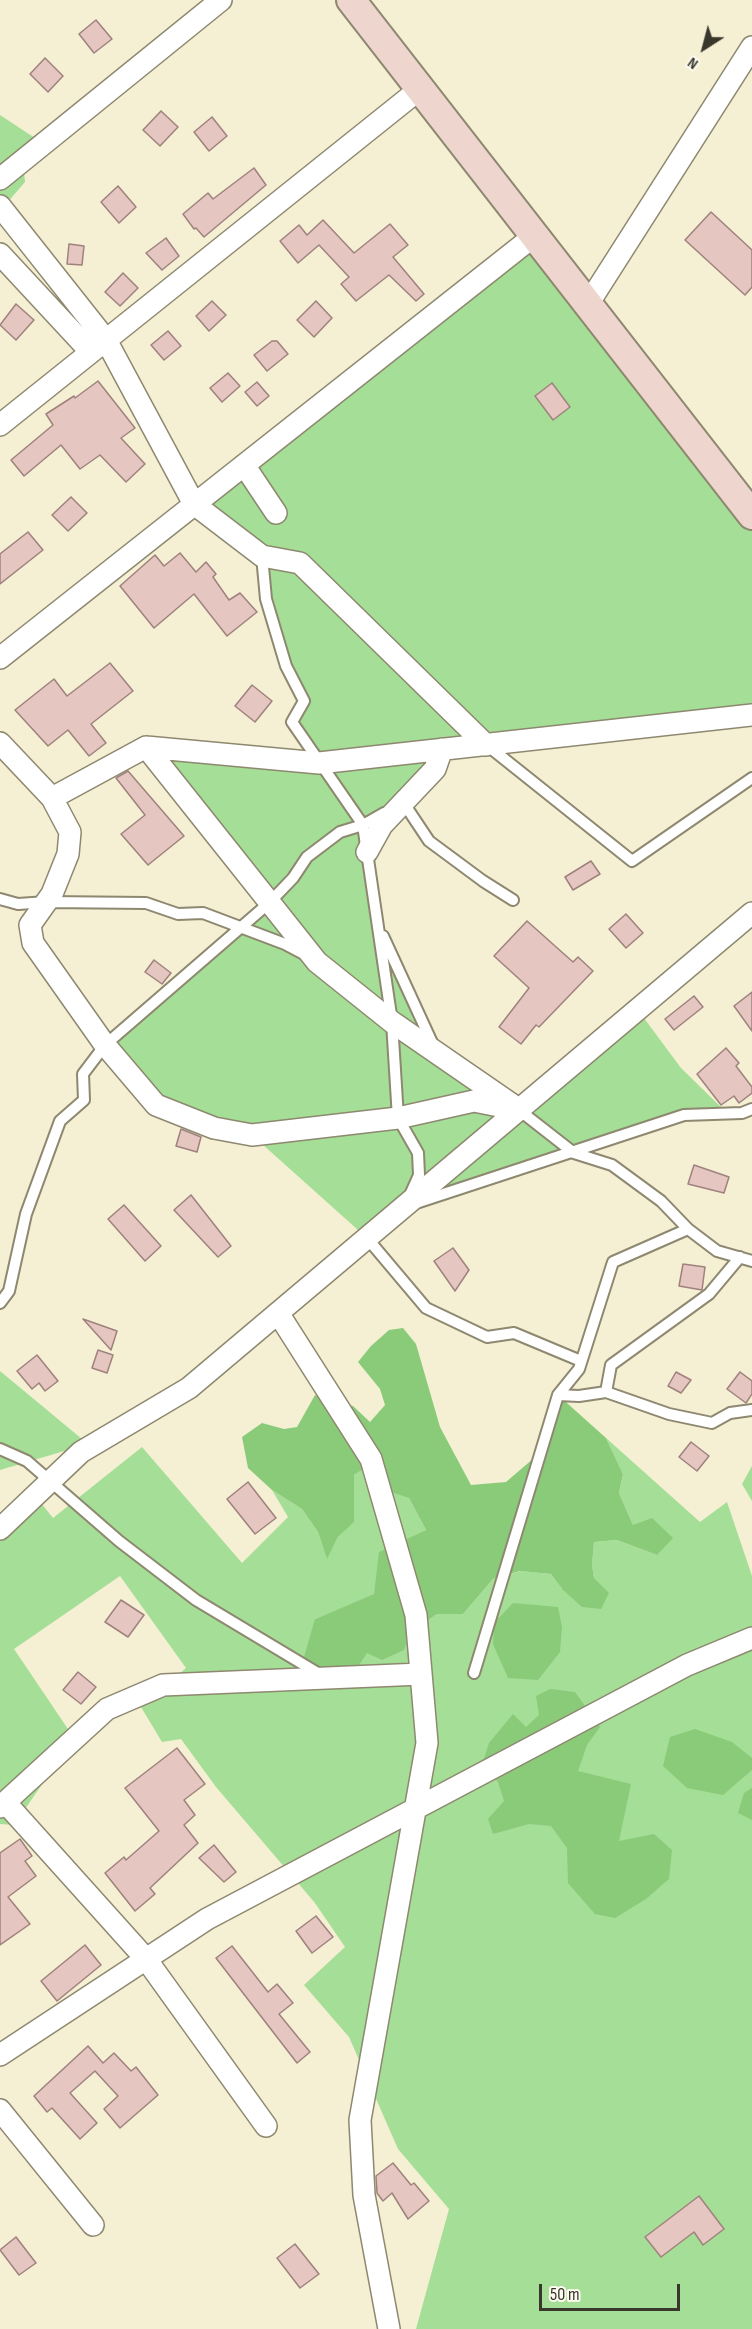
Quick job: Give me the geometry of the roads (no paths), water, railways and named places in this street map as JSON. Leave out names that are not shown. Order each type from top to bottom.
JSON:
[{"type":"main road","points":[[351,0],[752,515]]},
{"type":"street","points":[[0,179],[220,0]]},
{"type":"street","points":[[588,304],[752,47]]},
{"type":"street","points":[[0,425],[421,88]]},
{"type":"street","points":[[0,206],[98,346],[194,504],[262,556],[300,563],[486,745]]},
{"type":"street","points":[[0,658],[534,236]]},
{"type":"street","points":[[0,254],[98,346]]},
{"type":"street","points":[[244,465],[276,513]]},
{"type":"street","points":[[52,798],[146,747],[319,763],[752,715]]},
{"type":"street","points":[[0,743],[52,798],[70,832],[68,855],[46,902],[30,925],[33,944],[105,1045],[156,1105],[214,1128],[252,1135],[398,1118],[474,1101],[519,1110]]},
{"type":"street","points":[[146,747],[317,962],[392,1022],[519,1110]]},
{"type":"street","points":[[367,852],[382,825],[435,769],[442,749]]},
{"type":"street","points":[[0,1529],[81,1452],[189,1388],[752,913]]},
{"type":"street","points":[[278,1313],[371,1459],[416,1615],[427,1743],[360,2120],[364,2195],[389,2329]]},
{"type":"street","points":[[0,2055],[207,1919],[687,1665],[752,1638]]},
{"type":"street","points":[[266,2126],[146,1959],[3,1804],[107,1709],[163,1685],[421,1674]]},
{"type":"street","points":[[0,2110],[93,2225]]},
{"type":"lane","points":[[262,556],[266,599],[286,666],[304,701],[292,722],[363,825],[392,1022],[398,1118],[418,1153],[419,1175],[404,1206]]},
{"type":"lane","points":[[486,745],[632,861],[752,778]]},
{"type":"lane","points":[[0,1303],[9,1291],[26,1214],[60,1121],[84,1100],[83,1074],[105,1045],[269,903],[293,878],[307,857],[340,832],[363,825],[404,802],[411,817],[429,841],[513,900]]},
{"type":"lane","points":[[0,899],[18,904],[146,903],[178,914],[203,913],[285,944],[317,962]]},
{"type":"lane","points":[[378,924],[437,1053]]},
{"type":"lane","points":[[404,1206],[574,1153],[684,1115],[742,1113],[752,1109]]},
{"type":"lane","points":[[519,1110],[574,1153],[612,1165],[661,1201],[688,1229],[717,1251],[752,1261]]},
{"type":"lane","points":[[474,1673],[558,1395],[579,1369],[613,1262],[688,1229]]},
{"type":"lane","points":[[367,1238],[426,1308],[487,1337],[514,1333],[581,1360]]},
{"type":"lane","points":[[606,1392],[611,1365],[710,1294],[740,1257]]},
{"type":"lane","points":[[558,1395],[579,1396],[606,1392],[669,1414],[712,1423],[730,1413],[752,1410]]},
{"type":"lane","points":[[0,1449],[27,1461],[118,1541],[196,1600],[326,1678]]}]
